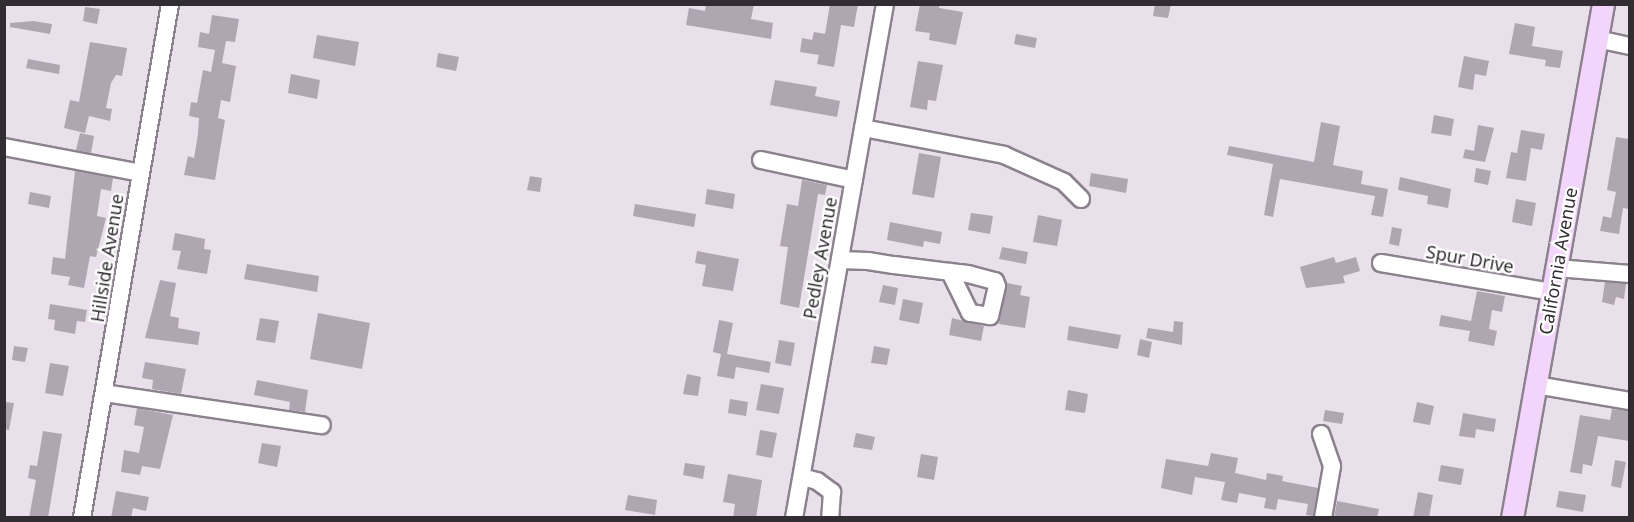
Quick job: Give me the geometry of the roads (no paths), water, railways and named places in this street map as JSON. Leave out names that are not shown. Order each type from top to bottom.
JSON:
[{"type":"main road","name":"California Avenue","points":[[1512,518],[1603,4]]},
{"type":"street","name":"Hillside Avenue","points":[[82,518],[170,4]]},
{"type":"street","name":"Pedley Avenue","points":[[795,518],[885,4]]},
{"type":"street","points":[[1597,39],[1629,46]]},
{"type":"street","points":[[863,128],[1004,155],[1064,182],[1082,199]]},
{"type":"street","points":[[4,147],[141,173]]},
{"type":"street","points":[[761,160],[854,180]]},
{"type":"street","points":[[840,260],[950,272]]},
{"type":"street","name":"Spur Drive","points":[[1381,263],[1553,292]]},
{"type":"street","points":[[1557,268],[1629,274]]},
{"type":"street","points":[[1536,385],[1629,401]]},
{"type":"street","points":[[104,393],[322,425]]},
{"type":"street","points":[[1321,434],[1332,466],[1323,518]]},
{"type":"street","points":[[802,477],[817,481],[832,492],[830,518]]}]
